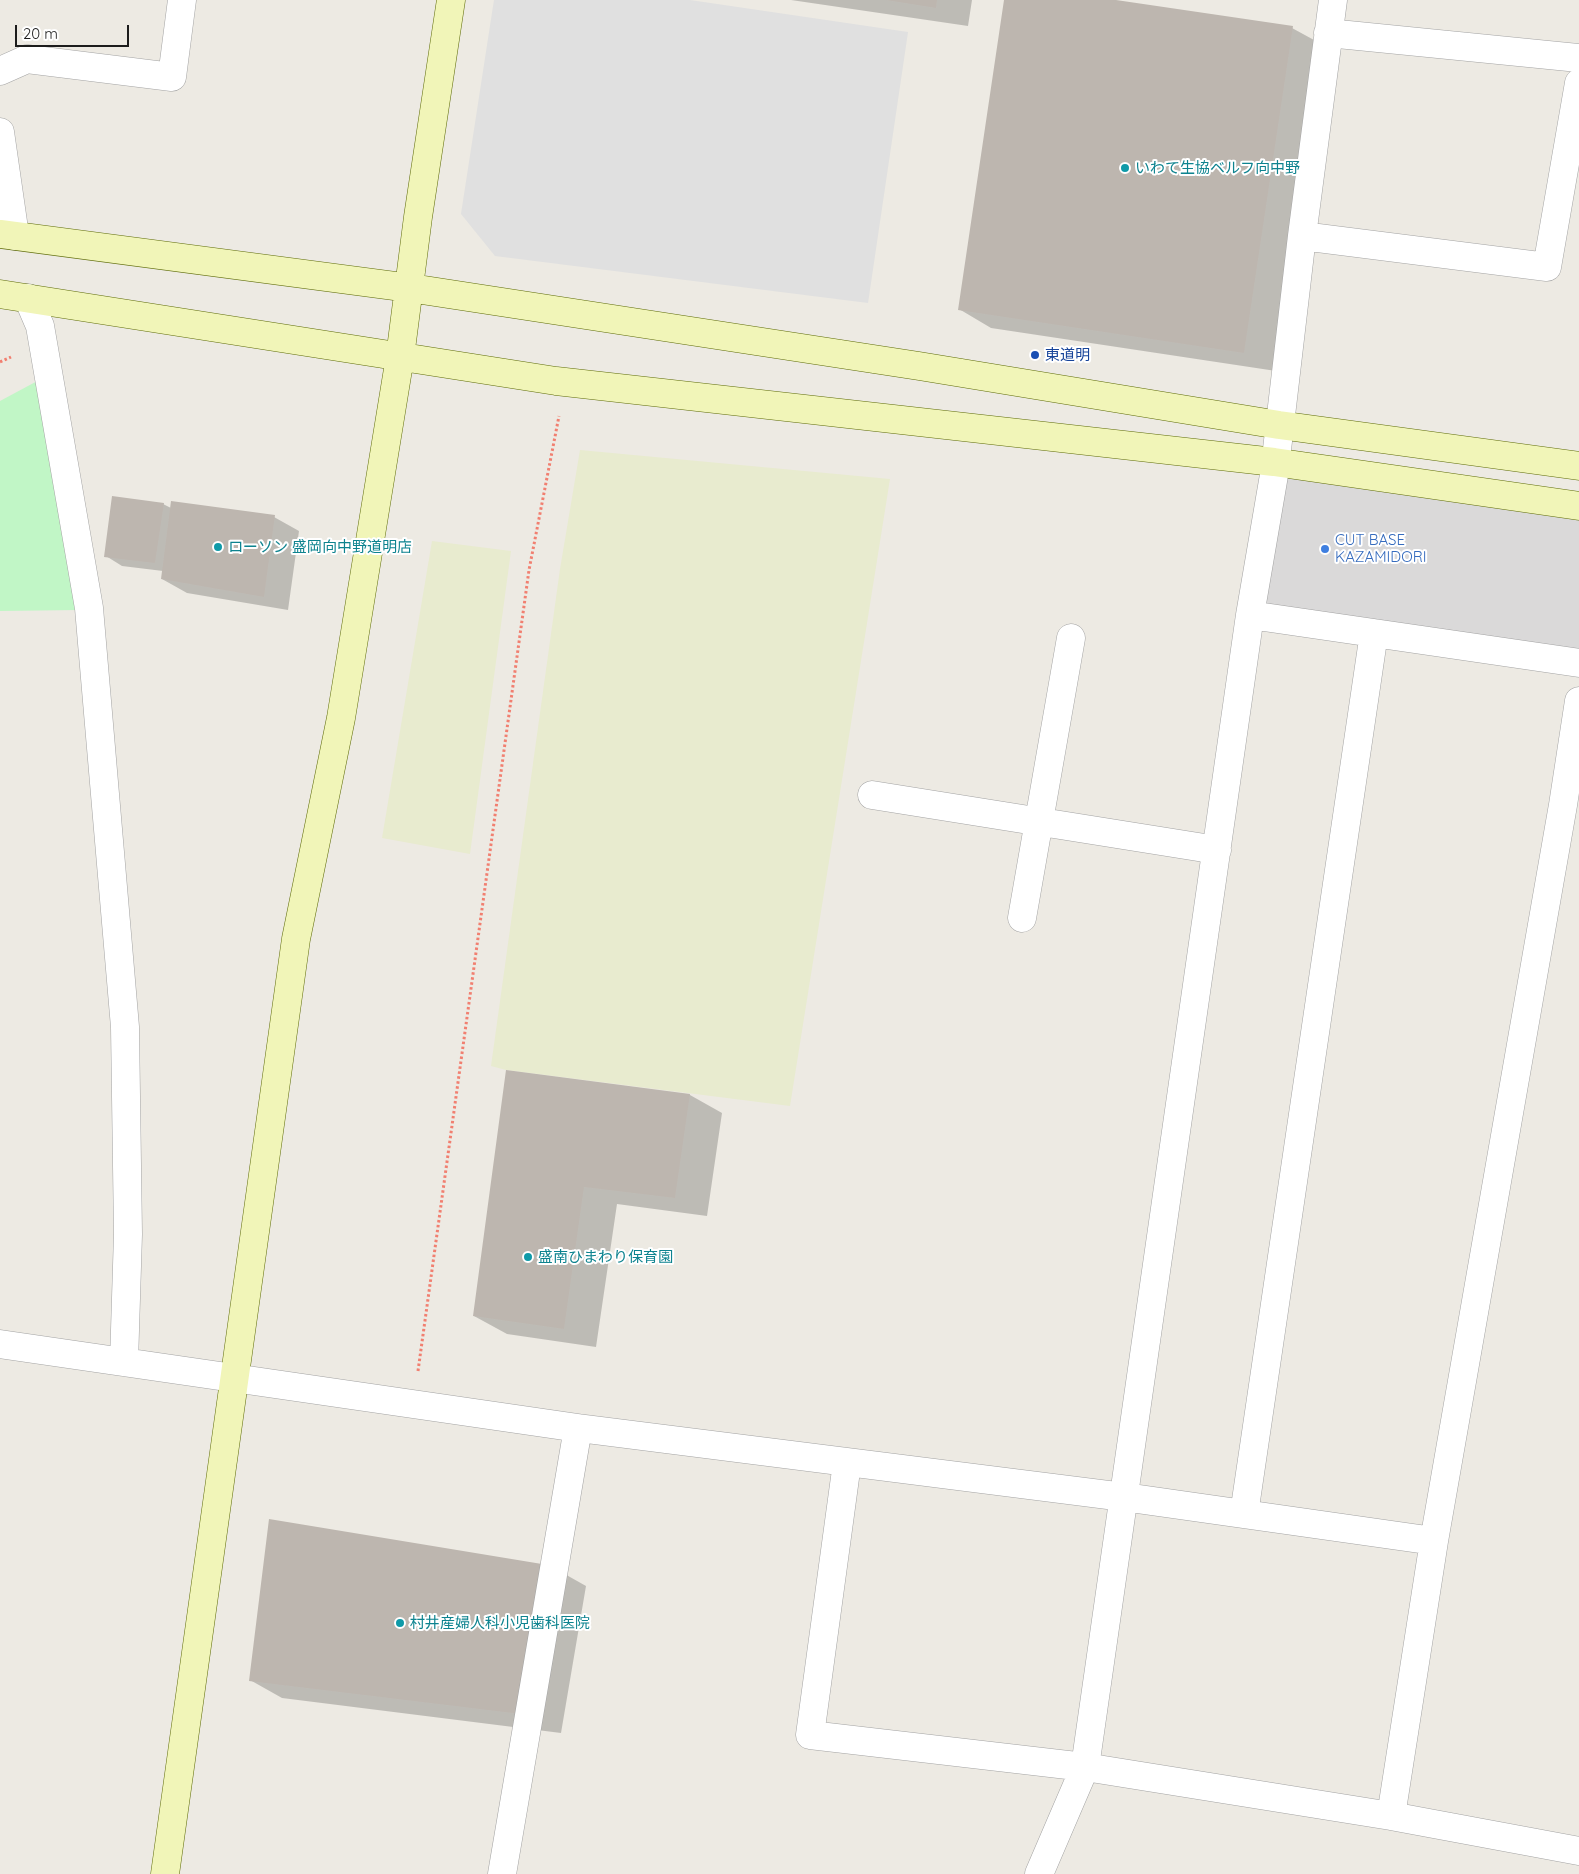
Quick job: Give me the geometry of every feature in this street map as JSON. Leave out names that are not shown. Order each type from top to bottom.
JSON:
[{"type":"street","points":[[0,71],[27,59],[172,77],[182,0]]},
{"type":"street","points":[[165,1874],[296,939],[341,718],[400,357],[418,217],[451,0]]},
{"type":"street","points":[[1038,1874],[1085,1767],[1250,615],[1274,475],[1274,462],[1302,236],[1333,0]]},
{"type":"street","points":[[1328,33],[1579,58]]},
{"type":"street","points":[[1302,236],[1547,268],[1579,83]]},
{"type":"street","points":[[0,132],[8,235],[410,288],[918,366],[1280,425],[1579,466]]},
{"type":"street","points":[[0,294],[556,381],[1274,462],[1579,506]]},
{"type":"street","points":[[28,298],[40,326],[90,618],[125,1026],[128,1234],[124,1362]]},
{"type":"street","points":[[1250,615],[1579,663]]},
{"type":"street","points":[[1244,1514],[1374,633]]},
{"type":"street","points":[[1022,918],[1071,638]]},
{"type":"street","points":[[1391,1816],[1434,1541],[1571,807],[1579,701]]},
{"type":"street","points":[[872,795],[1217,850]]},
{"type":"street","points":[[0,1344],[578,1428],[1124,1497],[1434,1541]]},
{"type":"street","points":[[502,1874],[578,1428]]},
{"type":"street","points":[[847,1463],[810,1734],[1085,1767],[1391,1816],[1579,1851]]},
{"type":"path","points":[[414,1404],[530,570],[559,414]]},
{"type":"shaded area","points":[[494,0],[690,0],[908,32],[868,303],[495,256],[461,214]]},
{"type":"shaded area","points":[[1274,475],[1579,507],[1579,663],[1250,615]]},
{"type":"green space","points":[[41,379],[79,610],[0,611],[0,401]]},
{"type":"green space","points":[[580,450],[890,479],[790,1106],[506,1070],[491,1066],[560,569]]},
{"type":"green space","points":[[432,541],[511,551],[470,854],[382,838]]},
{"type":"building","points":[[886,0],[937,0],[936,8]]},
{"type":"building","name":"いわて生協ベルフ向中野","points":[[1004,0],[1116,0],[1293,26],[1244,353],[958,310]]},
{"type":"building","points":[[112,496],[164,503],[155,563],[104,557]]},
{"type":"building","name":"ローソン 盛岡向中野道明店","points":[[171,501],[275,515],[264,597],[161,579]]},
{"type":"building","name":"盛南ひまわり保育園","points":[[506,1070],[690,1094],[675,1198],[584,1187],[564,1329],[473,1316]]},
{"type":"building","name":"村井産婦人科小児歯科医院","points":[[269,1519],[554,1566],[529,1715],[249,1681]]},
{"type":"place","name":"いわて生協ベルフ向中野","points":[[1125,168]]},
{"type":"place","name":"東道明","points":[[1035,355]]},
{"type":"place","name":"ローソン 盛岡向中野道明店","points":[[218,547]]},
{"type":"place","name":"CUT BASE KAZAMIDORI","points":[[1325,549]]},
{"type":"place","name":"盛南ひまわり保育園","points":[[528,1257]]},
{"type":"place","name":"村井産婦人科小児歯科医院","points":[[400,1623]]}]
